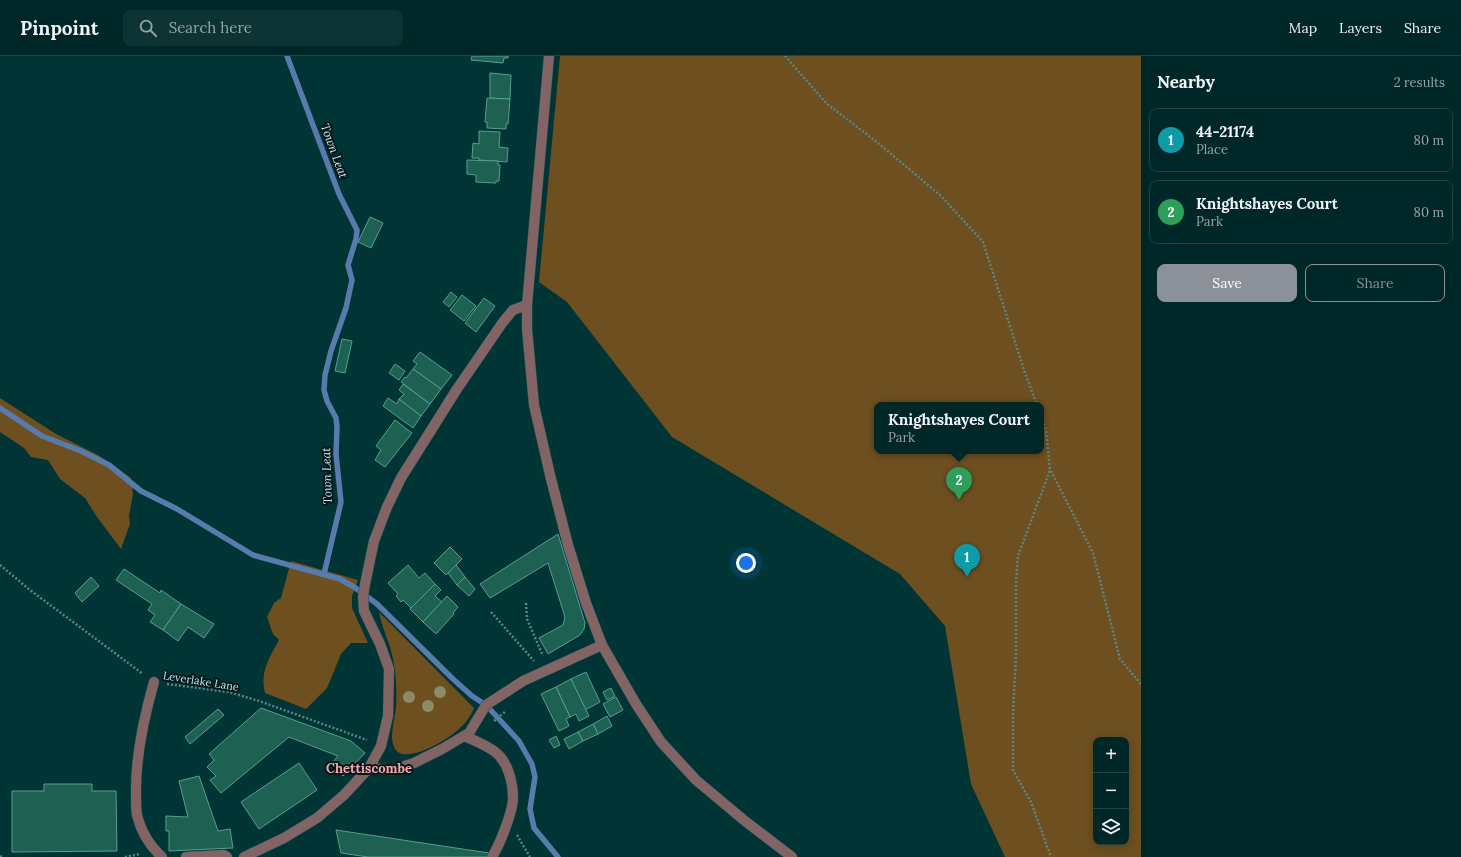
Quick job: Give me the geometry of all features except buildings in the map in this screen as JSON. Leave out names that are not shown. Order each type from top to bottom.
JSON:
[{"type":"street","points":[[549,56],[527,305],[527,329],[534,404],[548,468],[568,545],[586,603],[602,644],[636,704],[661,742],[696,780],[745,821],[792,857]]},
{"type":"street","points":[[244,857],[284,838],[317,818],[344,795],[369,768],[381,746],[388,716],[389,669],[380,644],[364,611],[363,597],[374,541],[387,507],[401,478],[457,389],[503,322],[513,310],[527,305]]},
{"type":"street","points":[[369,768],[392,770],[414,763],[442,750],[469,733],[486,705],[523,681],[602,644]]},
{"type":"street","points":[[154,682],[145,713],[136,782],[137,815],[144,835],[153,848],[162,857]]},
{"type":"street","points":[[464,736],[495,752],[506,764],[512,784],[513,800],[507,821],[492,857]]},
{"type":"street","points":[[186,857],[224,855],[227,857]]},
{"type":"path","points":[[785,56],[826,103],[878,143],[941,196],[983,242],[1025,373],[1036,402]]},
{"type":"path","points":[[1044,424],[1046,430],[1050,470],[1093,553],[1120,659],[1141,684]]},
{"type":"path","points":[[1050,470],[1018,556],[1016,583],[1016,656],[1012,713],[1013,770],[1031,802],[1051,857]]},
{"type":"path","name":"Leverlake Lane","points":[[0,565],[119,657],[154,682],[229,692],[259,701],[381,746]]},
{"type":"path","points":[[526,604],[528,619],[546,671]]},
{"type":"path","points":[[491,612],[536,663],[546,671]]},
{"type":"path","points":[[491,724],[507,710]]},
{"type":"path","points":[[507,821],[522,841],[530,857]]},
{"type":"shaded area","points":[[560,56],[1141,56],[1141,857],[1005,857],[971,784],[945,626],[900,574],[672,437],[567,302],[539,282]]},
{"type":"shaded area","points":[[0,398],[56,434],[98,455],[131,478],[133,494],[129,516],[130,524],[121,549],[85,498],[60,479],[48,460],[31,457],[24,448],[0,432]]},
{"type":"shaded area","points":[[291,561],[358,580],[352,596],[352,608],[368,643],[351,643],[341,654],[327,688],[306,709],[265,693],[264,685],[266,665],[279,640],[273,634],[267,617],[274,603],[281,598]]},
{"type":"shaded area","points":[[379,612],[474,708],[470,716],[455,733],[437,744],[416,753],[399,753],[394,747],[392,732],[396,707],[396,676],[391,652]]},
{"type":"waterway","name":"Town Leat","points":[[287,56],[339,194],[357,230],[356,239],[348,265],[352,280],[346,308],[331,351],[325,375],[324,390],[327,401],[336,418],[336,454],[341,502],[324,574]]},
{"type":"waterway","name":"Town Leat","points":[[0,408],[42,436],[81,451],[109,465],[141,491],[177,509],[253,555],[340,579],[354,587],[377,604],[453,679],[472,696],[486,705],[519,741],[532,764],[535,777],[530,809],[534,828],[558,857]]},
{"type":"place","name":"Knightshayes Court","points":[[959,500]]},
{"type":"place","name":"44-21174","points":[[967,577]]},
{"type":"district","name":"Chettiscombe","points":[[369,768]]}]
